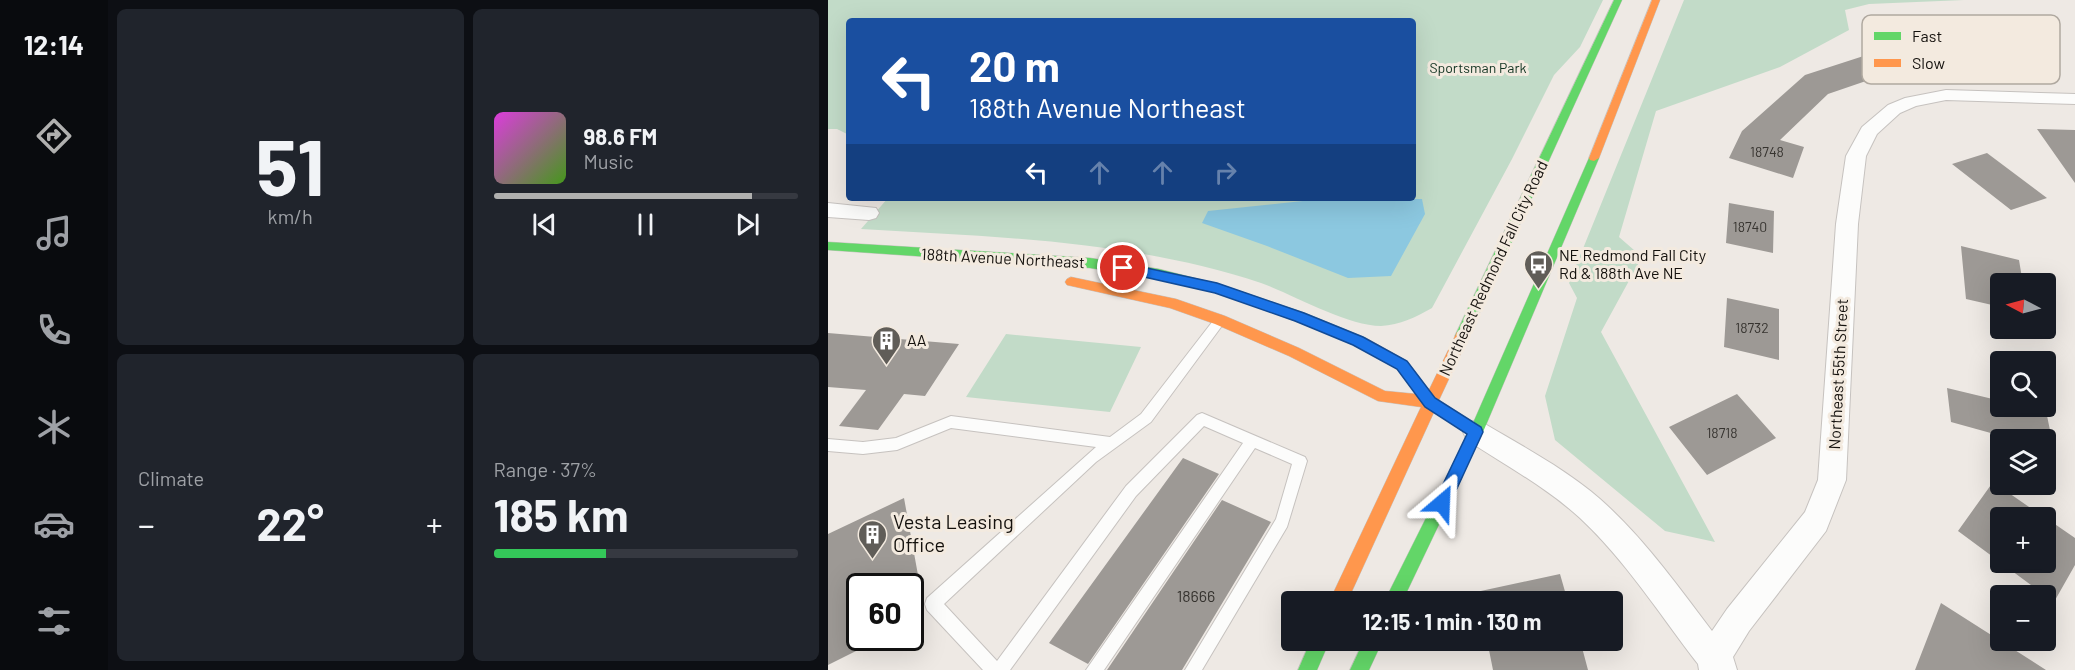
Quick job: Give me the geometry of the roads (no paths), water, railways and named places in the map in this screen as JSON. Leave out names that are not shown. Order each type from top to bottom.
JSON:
[{"type":"main road","name":"Northeast Redmond Fall City Road","points":[[1343,591],[1618,0]]},
{"type":"main road","points":[[1398,591],[1476,432],[1600,144],[1656,0]]},
{"type":"main road","name":"188th Avenue Northeast","points":[[828,246],[1090,263],[1159,274],[1200,284],[1300,317],[1358,341],[1402,365],[1430,402],[1476,432]]},
{"type":"main road","name":"188th Avenue Northeast","points":[[1057,280],[1118,290],[1171,303],[1220,320],[1294,352],[1383,397],[1430,402]]},
{"type":"main road","points":[[1307,670],[1316,651]]},
{"type":"main road","points":[[1359,670],[1368,651]]},
{"type":"street","name":"Northeast 55th Street","points":[[1717,666],[1738,620],[1816,521],[1832,480],[1847,224],[1856,156],[1869,131],[1894,109],[1911,102],[1946,95],[2075,99]]},
{"type":"street","points":[[828,210],[869,213]]},
{"type":"street","points":[[1476,432],[1591,509],[1640,564],[1717,666]]},
{"type":"lane","points":[[994,670],[933,604],[1091,458],[1146,418],[1220,320]]},
{"type":"lane","points":[[1000,670],[1131,491],[1202,418],[1300,461],[1282,522],[1193,670]]},
{"type":"lane","points":[[828,445],[863,448],[897,444],[951,422],[1112,443]]},
{"type":"lane","points":[[1094,670],[1252,441]]},
{"type":"water","points":[[1416,199],[1422,199],[1425,214],[1391,276],[1348,278],[1202,223],[1208,211],[1303,201],[1416,201]]},
{"type":"place","name":"NE Redmond Fall City Rd & 188th Ave NE","points":[[1538,290]]},
{"type":"place","name":"AA","points":[[886,366]]},
{"type":"place","name":"Vesta Leasing Office","points":[[872,560]]},
{"type":"park label","name":"Sportsman Park","points":[[1478,68]]}]
